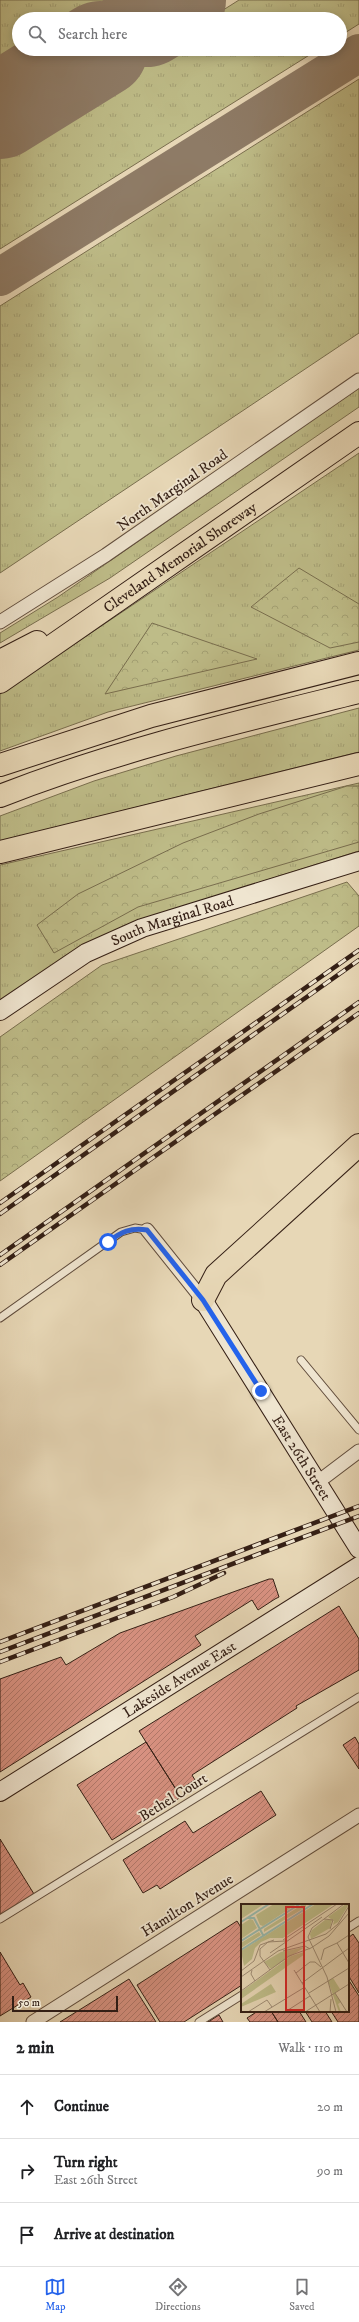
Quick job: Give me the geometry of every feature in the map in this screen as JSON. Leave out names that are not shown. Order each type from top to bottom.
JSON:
[{"type":"highway","name":"Cleveland Memorial Shoreway","points":[[0,682],[359,433]]},
{"type":"highway","points":[[0,661],[120,599]]},
{"type":"highway","points":[[0,765],[150,716],[355,664]]},
{"type":"highway","points":[[0,796],[74,769],[166,740],[358,692]]},
{"type":"highway","points":[[0,852],[359,764]]},
{"type":"highway","points":[[203,1300],[216,1275],[359,1144]]},
{"type":"street","name":"North Marginal Road","points":[[0,622],[106,556],[359,380]]},
{"type":"street","name":"South Marginal Road","points":[[0,1011],[86,953],[142,928],[359,861]]},
{"type":"street","name":"East 26th Street","points":[[147,1230],[203,1300],[359,1549]]},
{"type":"street","points":[[318,1482],[359,1450]]},
{"type":"street","name":"Lakeside Avenue East","points":[[0,1792],[359,1566]]},
{"type":"street","name":"Hamilton Avenue","points":[[33,2022],[359,1815]]},
{"type":"lane","points":[[0,1318],[121,1232],[135,1228],[147,1230]]},
{"type":"lane","points":[[301,1360],[359,1430]]},
{"type":"lane","name":"Bethel Court","points":[[0,1919],[358,1700]]},
{"type":"lane","points":[[349,1927],[359,1921]]},
{"type":"lane","points":[[199,2022],[241,1996]]},
{"type":"green space","points":[[0,0],[120,0],[101,12],[12,12],[12,56],[31,56],[0,75]]},
{"type":"green space","points":[[239,0],[359,0],[359,24],[347,32],[347,12],[220,12]]},
{"type":"green space","points":[[150,56],[308,56],[0,249],[0,150]]},
{"type":"green space","points":[[359,79],[359,333],[0,573],[0,306]]},
{"type":"green space","points":[[359,388],[359,407],[110,578],[0,643],[0,633],[58,597]]},
{"type":"green space","points":[[359,453],[359,650],[108,712],[0,751],[0,694]]},
{"type":"green space","points":[[299,568],[359,604],[359,642],[330,648],[251,607]]},
{"type":"green space","points":[[152,623],[257,659],[105,694]]},
{"type":"green space","points":[[359,708],[359,752],[0,841],[0,816],[94,781],[176,756]]},
{"type":"green space","points":[[359,783],[359,851],[133,922],[91,942],[0,1002],[0,865]]},
{"type":"green space","points":[[347,786],[359,786],[359,842],[138,907],[54,953],[37,925],[78,894],[183,843],[259,814]]},
{"type":"green space","points":[[347,882],[359,896],[359,926],[0,1181],[0,1037],[102,965]]},
{"type":"building","points":[[269,1579],[273,1579],[279,1597],[258,1610],[252,1600],[195,1636],[201,1645],[0,1772],[0,1679],[61,1657],[66,1665],[120,1633]]},
{"type":"building","points":[[339,1606],[359,1639],[359,1670],[296,1706],[297,1708],[192,1775],[195,1780],[177,1791],[139,1731]]},
{"type":"building","points":[[355,1737],[359,1744],[359,1769],[343,1745]]},
{"type":"building","points":[[146,1742],[181,1797],[112,1840],[77,1785]]},
{"type":"building","points":[[261,1791],[276,1815],[160,1889],[157,1885],[143,1893],[123,1860],[185,1821],[193,1833]]},
{"type":"building","points":[[0,1839],[34,1894],[0,1915]]},
{"type":"building","points":[[237,1921],[241,1927],[241,1986],[184,2022],[160,2022],[137,1985]]},
{"type":"building","points":[[353,1934],[359,1943],[359,1993],[349,1977],[349,1937]]},
{"type":"building","points":[[0,1952],[20,1985],[23,1983],[31,1997],[0,2016]]},
{"type":"building","points":[[129,1979],[156,2022],[60,2022]]},
{"type":"building","points":[[349,1981],[359,1996],[359,2022],[338,2022],[332,2012],[349,2012]]},
{"type":"building","points":[[256,2012],[272,2012],[278,2022],[250,2022],[247,2018]]},
{"type":"building","points":[[272,2012],[300,2012],[306,2022],[278,2022]]},
{"type":"building","points":[[306,2012],[326,2012],[332,2022],[312,2022]]},
{"type":"building","points":[[219,2015],[223,2022],[208,2022]]},
{"type":"taxiway","points":[[0,277],[359,53]]},
{"type":"runway","points":[[158,12],[178,0]]},
{"type":"runway","points":[[0,111],[89,56]]},
{"type":"railway","points":[[0,1203],[359,950]]},
{"type":"railway","points":[[0,1214],[359,960]]},
{"type":"railway","points":[[0,1255],[359,1002]]},
{"type":"railway","points":[[0,1265],[359,1013]]},
{"type":"railway","points":[[0,1642],[359,1506]]},
{"type":"railway","points":[[0,1652],[359,1516]]},
{"type":"railway","points":[[0,1662],[173,1597],[224,1573]]},
{"type":"route","points":[[108,1242],[121,1232],[135,1228],[147,1230],[203,1300],[261,1391]]}]
